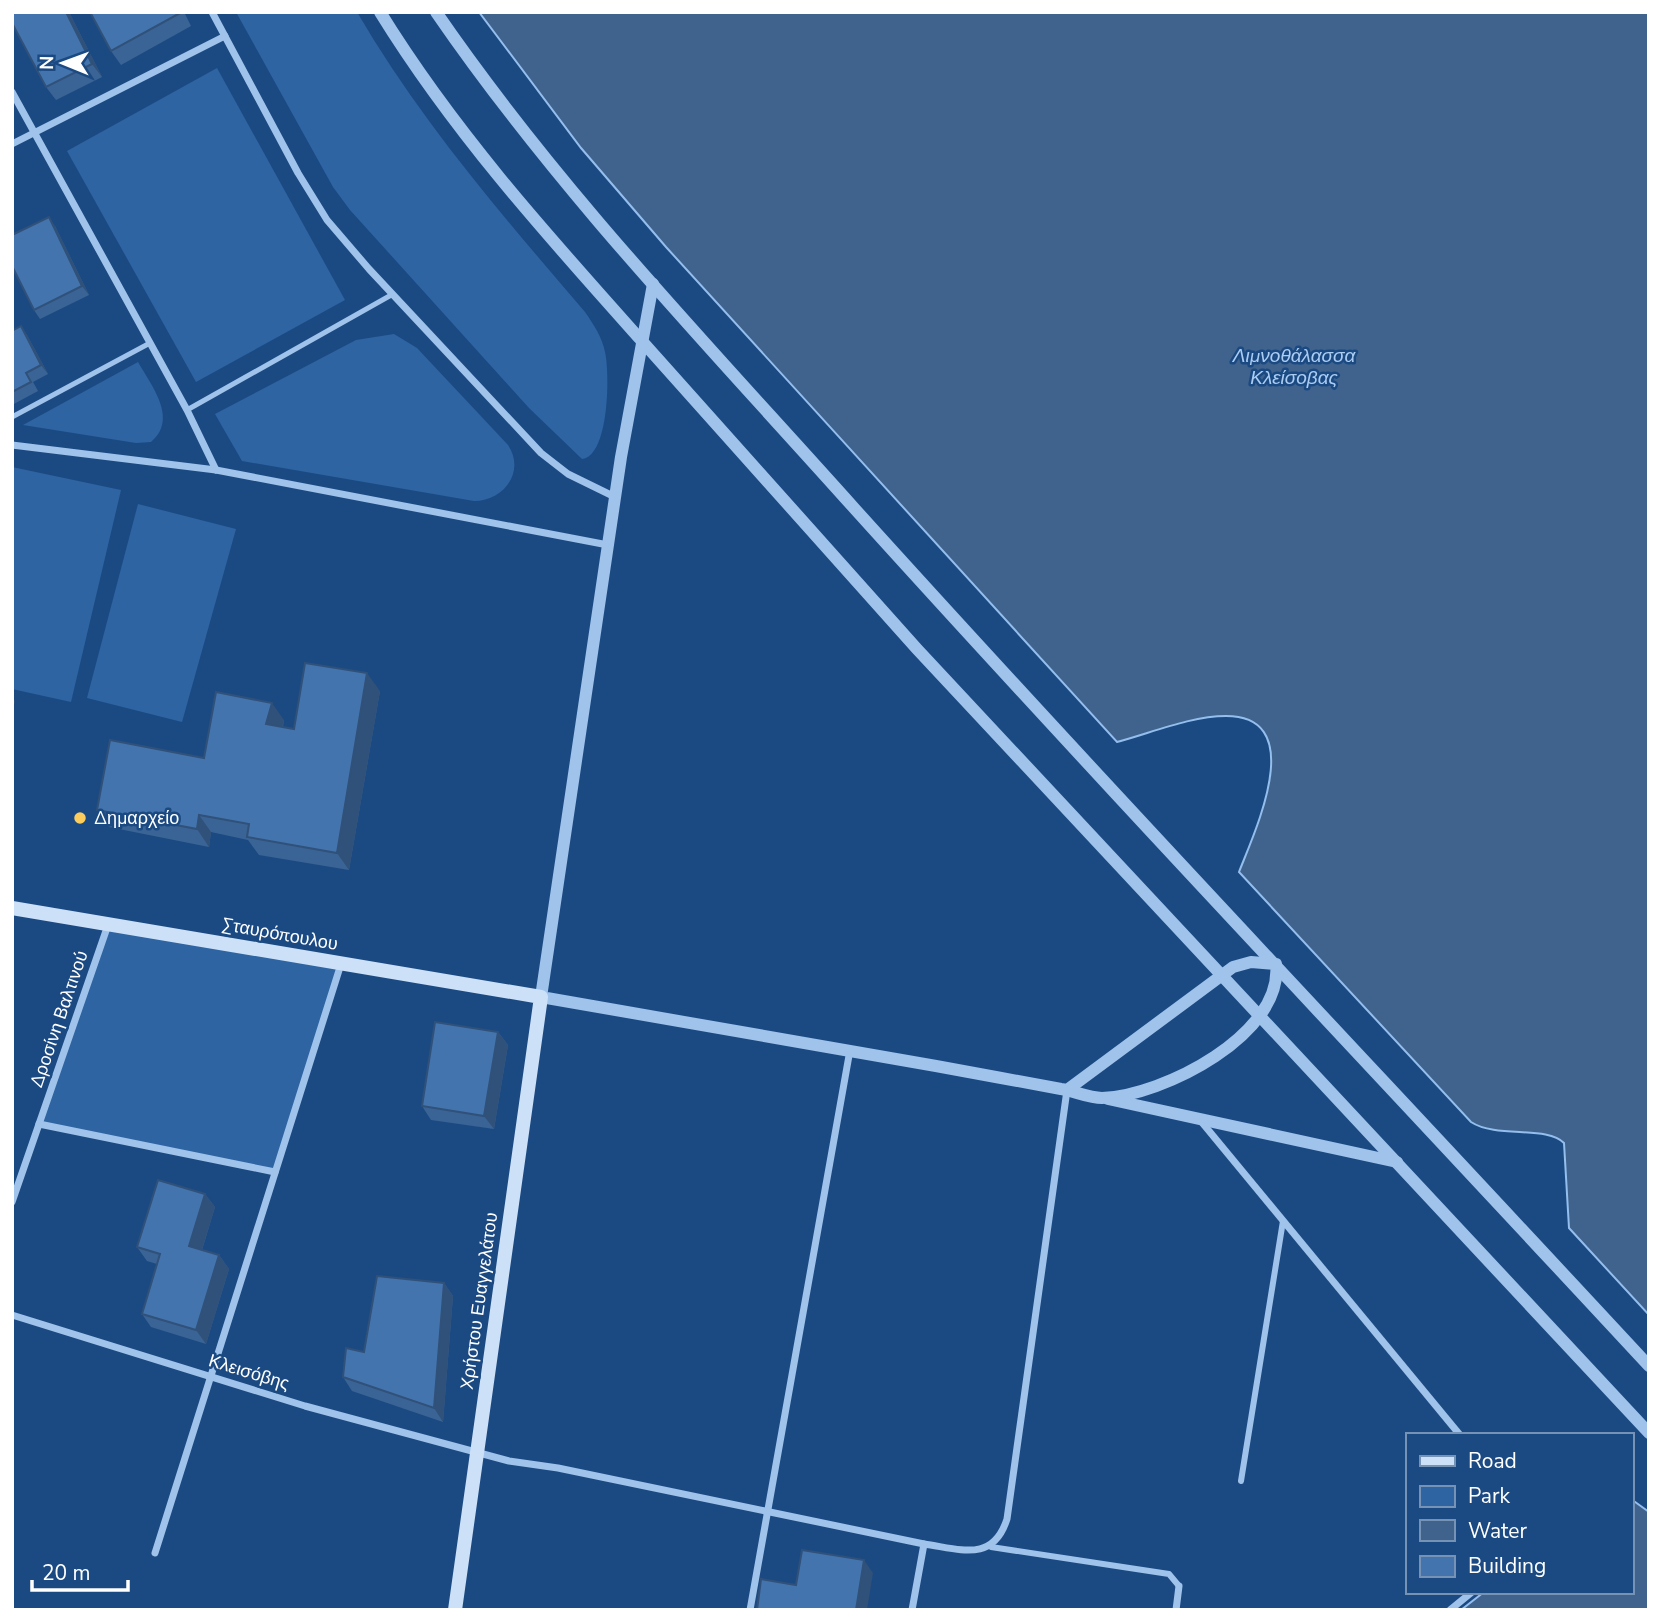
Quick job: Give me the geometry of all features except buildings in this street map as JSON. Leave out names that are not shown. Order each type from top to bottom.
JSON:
[{"type":"main road","name":"Σταυρόπουλου","points":[[12,908],[541,997]]},
{"type":"main road","name":"Χρήστου Ευαγγελάτου","points":[[455,1610],[541,997]]},
{"type":"street","points":[[212,12],[318,206],[352,250],[541,453],[568,474],[615,497]]},
{"type":"street","points":[[380,12],[435,96],[479,154],[641,340],[917,649],[1223,973],[1649,1433]]},
{"type":"street","points":[[436,12],[511,117],[653,284],[1090,767],[1649,1366]]},
{"type":"street","points":[[12,144],[225,36]]},
{"type":"street","points":[[12,92],[187,410],[216,470]]},
{"type":"street","points":[[653,284],[615,497],[541,997],[1067,1090],[1397,1162]]},
{"type":"street","points":[[12,445],[216,470],[608,545]]},
{"type":"street","name":"Δροσίνη Βαλτινού","points":[[12,1202],[108,925]]},
{"type":"street","points":[[990,1547],[1002,1535],[1012,1494],[1067,1090],[1223,973],[1244,963],[1276,964]]},
{"type":"street","points":[[155,1553],[341,964]]},
{"type":"street","points":[[1101,1098],[1157,1084],[1198,1067],[1241,1036],[1261,1015],[1275,990],[1276,964]]},
{"type":"street","points":[[750,1610],[850,1050]]},
{"type":"street","points":[[1200,1119],[1458,1433]]},
{"type":"street","points":[[39,1124],[275,1172]]},
{"type":"street","points":[[1241,1481],[1283,1221]]},
{"type":"street","name":"Κλεισόβης","points":[[12,1315],[305,1406],[478,1452],[924,1544],[972,1550],[990,1547]]},
{"type":"street","points":[[912,1610],[924,1544]]},
{"type":"street","points":[[990,1547],[1169,1574],[1179,1586],[1176,1610]]},
{"type":"street","points":[[1450,1610],[1470,1594]]},
{"type":"lane","points":[[187,410],[393,294]]},
{"type":"lane","points":[[12,416],[150,343]]},
{"type":"green space","points":[[236,12],[357,12],[408,92],[436,130],[585,312],[597,331],[607,363],[607,395],[602,430],[598,444],[591,454],[582,459],[529,408],[350,210],[333,187]]},
{"type":"green space","points":[[217,68],[345,300],[196,382],[67,151]]},
{"type":"green space","points":[[394,334],[417,348],[508,445],[513,455],[513,475],[502,490],[485,500],[474,501],[242,461],[215,414],[356,340]]},
{"type":"green space","points":[[138,362],[155,391],[163,413],[159,433],[151,442],[136,443],[23,425]]},
{"type":"green space","points":[[12,467],[121,490],[71,702],[12,689]]},
{"type":"green space","points":[[138,504],[236,529],[182,722],[87,698]]},
{"type":"green space","points":[[108,925],[341,964],[275,1172],[39,1124]]},
{"type":"water","name":"Λιμνοθάλασσα Κλείσοβας","points":[[479,12],[1649,12],[1649,1315],[1569,1228],[1564,1143],[1546,1135],[1494,1130],[1471,1122],[1239,872],[1264,806],[1270,779],[1271,755],[1266,735],[1251,721],[1226,716],[1185,722],[1117,742],[666,247],[581,148]]},
{"type":"water","points":[[1633,1500],[1649,1512],[1649,1610],[1461,1610],[1481,1594],[1633,1594]]},
{"type":"place","name":"Δημαρχείο","points":[[80,818]]}]
